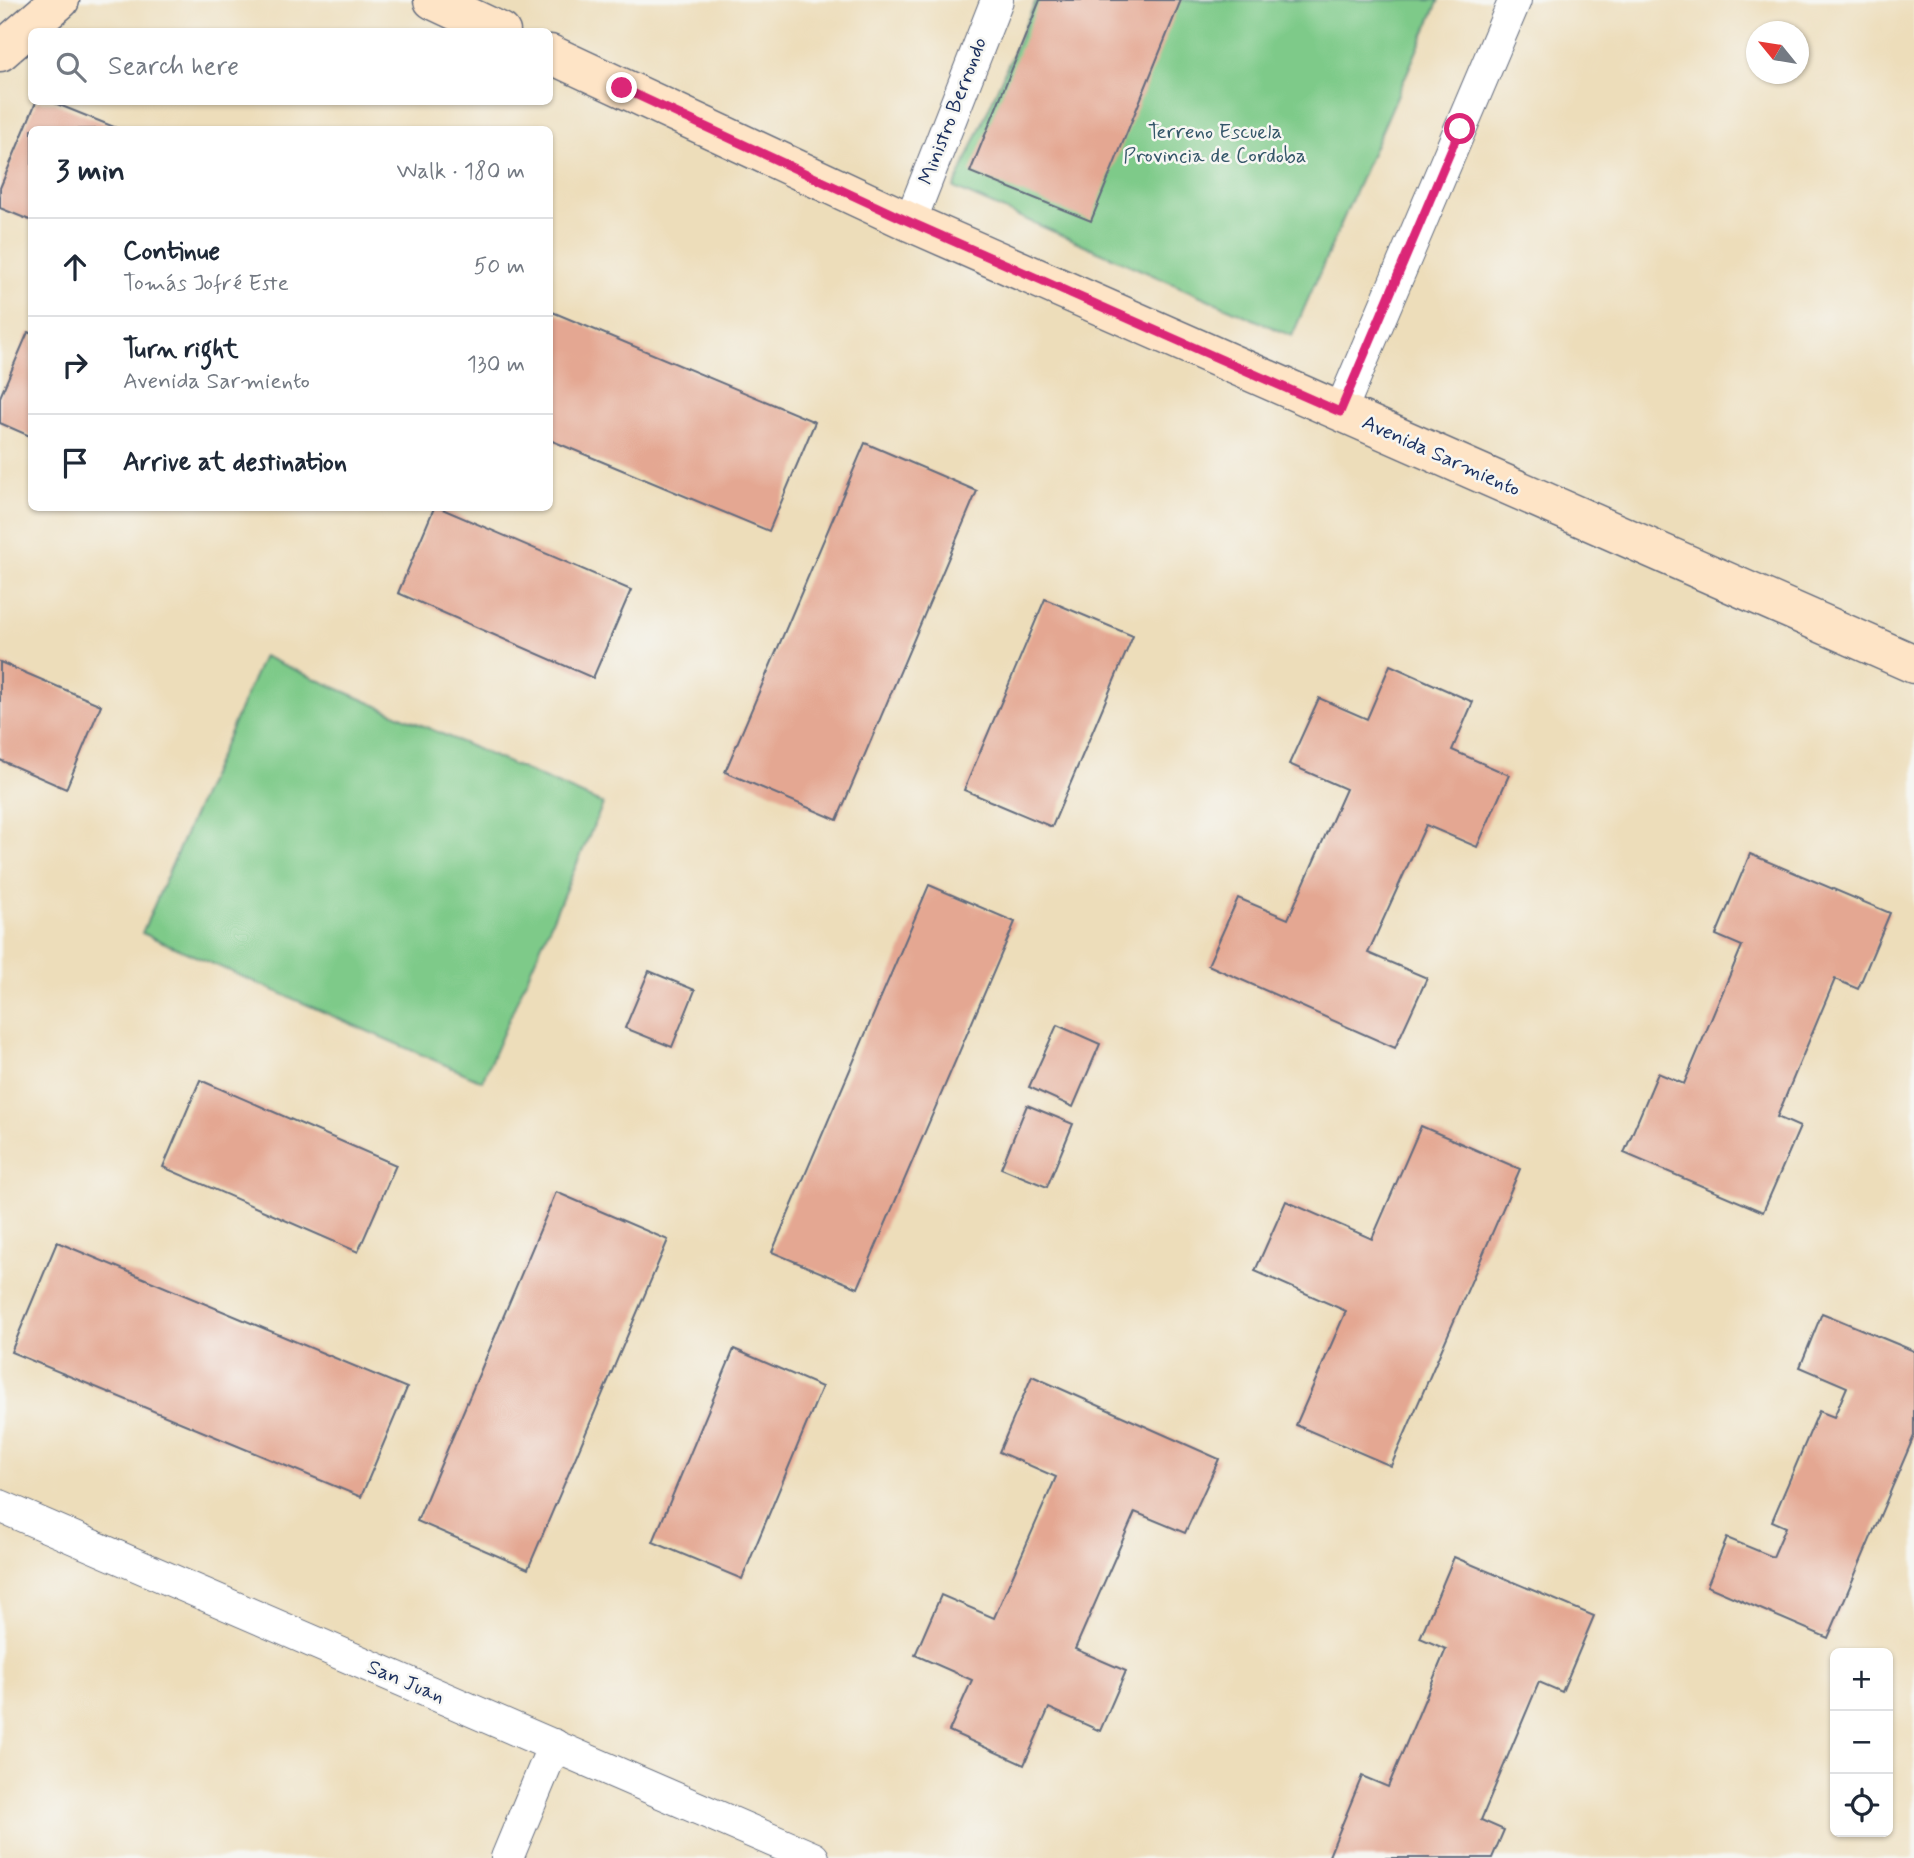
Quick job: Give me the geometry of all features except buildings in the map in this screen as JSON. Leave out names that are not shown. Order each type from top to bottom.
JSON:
[{"type":"main road","points":[[0,52],[60,0]]},
{"type":"main road","points":[[433,0],[492,28]]},
{"type":"main road","name":"Avenida Sarmiento","points":[[553,55],[910,222],[1914,664]]},
{"type":"street","name":"Ministro Berrondo","points":[[910,222],[997,0]]},
{"type":"street","points":[[1340,412],[1515,0]]},
{"type":"street","name":"San Juan","points":[[0,1506],[813,1858]]},
{"type":"street","points":[[507,1858],[554,1745]]},
{"type":"green space","name":"Terreno Escuela Provincia de Cordoba","points":[[1036,0],[1439,0],[1292,336],[954,188]]},
{"type":"green space","points":[[263,656],[603,804],[482,1081],[142,933]]},
{"type":"route","points":[[622,88],[910,222],[1340,412],[1460,129]]}]
